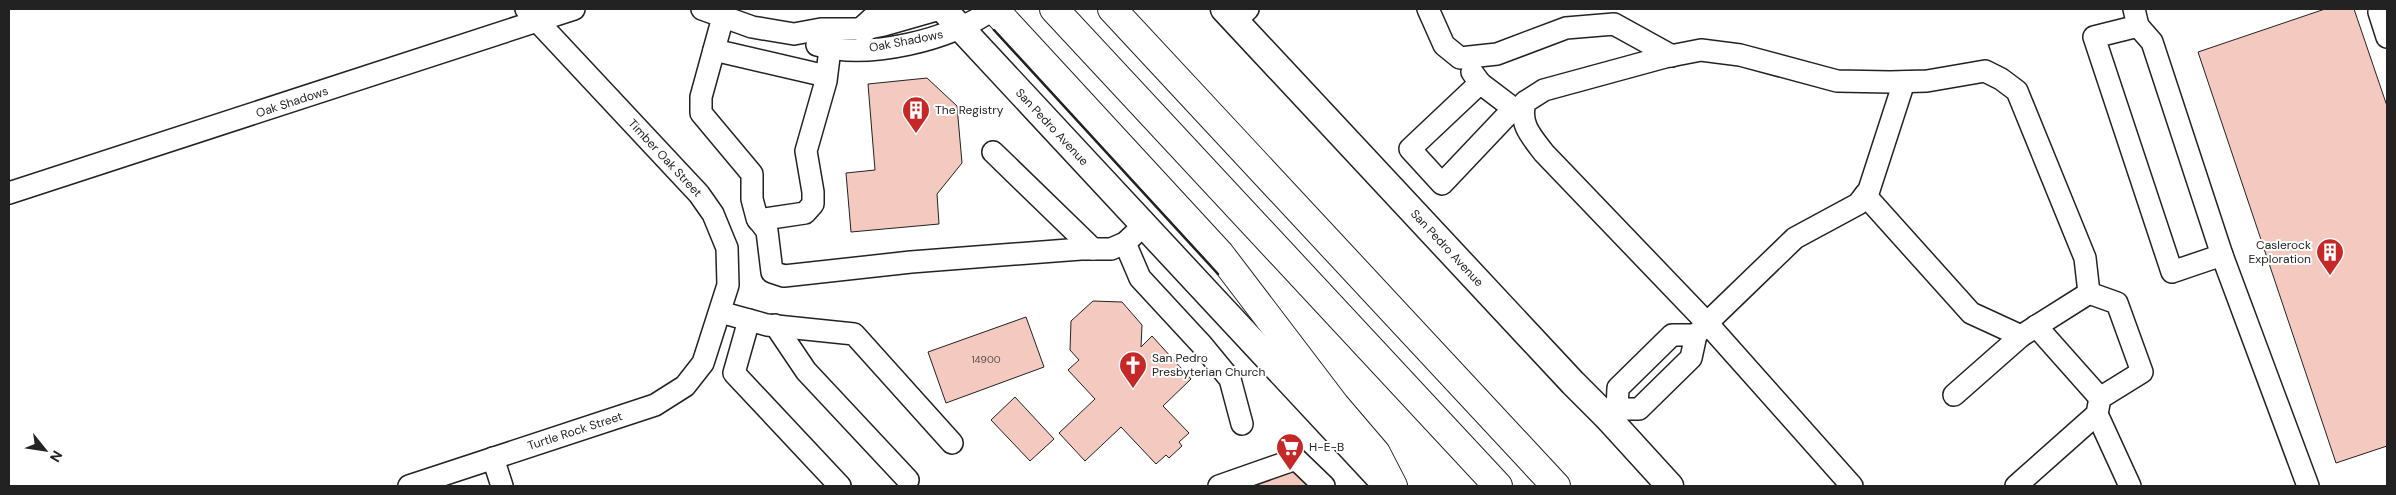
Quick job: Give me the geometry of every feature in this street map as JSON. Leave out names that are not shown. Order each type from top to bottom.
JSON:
[{"type":"highway","points":[[1054,9],[1498,486]]},
{"type":"highway","points":[[1112,9],[1556,486]]},
{"type":"highway","points":[[991,10],[1220,254],[1335,405],[1376,453],[1393,486]]},
{"type":"main road","points":[[864,28],[886,9]]},
{"type":"main road","name":"San Pedro Avenue","points":[[942,9],[1387,486]]},
{"type":"main road","name":"San Pedro Avenue","points":[[1236,13],[1573,383],[1612,413],[1670,486]]},
{"type":"street","name":"Oak Shadows","points":[[9,193],[532,15],[574,9]]},
{"type":"street","name":"Oak Shadows","points":[[702,9],[768,31],[794,34],[821,29],[864,28],[905,21],[942,9]]},
{"type":"street","points":[[1428,9],[1444,45],[1462,58],[1480,83],[1518,112],[1531,136],[1544,153],[1702,329],[1852,486]]},
{"type":"street","name":"Oak Shadows","points":[[794,34],[817,46],[830,49],[888,47],[931,38],[961,29],[991,10]]},
{"type":"street","points":[[2381,11],[2387,37]]},
{"type":"street","name":"Timber Oak Street","points":[[532,15],[699,194],[713,214],[727,248],[728,285],[712,339]]},
{"type":"street","points":[[723,17],[701,97],[702,113],[752,174],[752,199],[758,220],[767,231],[772,272],[784,276],[911,262],[1111,249],[1125,243],[1144,225]]},
{"type":"street","points":[[2222,255],[2172,272],[2094,37],[2136,18],[2152,42],[2222,255],[2308,486]]},
{"type":"street","points":[[1462,58],[1497,54],[1566,28],[1614,24],[1672,56]]},
{"type":"street","points":[[758,220],[805,213],[813,204],[813,192],[806,151],[826,76],[830,49]]},
{"type":"street","points":[[714,50],[826,76]]},
{"type":"street","points":[[1480,83],[1410,149],[1442,184],[1518,112],[1525,102],[1544,90],[1701,50],[1740,55],[1837,81],[1927,81],[1985,72],[2001,79],[2017,91],[2085,258],[2089,293]]},
{"type":"street","points":[[1702,329],[1672,335],[1618,388],[1612,413],[1639,409],[1691,358],[1702,329],[1795,238],[1858,204],[1869,190],[1904,82]]},
{"type":"street","points":[[993,152],[1093,249]]},
{"type":"street","points":[[1865,195],[1971,312],[2029,331],[2098,406],[2130,486]]},
{"type":"street","points":[[1125,243],[1140,278],[1202,345],[1230,379],[1242,424]]},
{"type":"street","points":[[1954,395],[2029,331],[2089,293]]},
{"type":"street","points":[[2016,486],[2098,406],[2142,372],[2117,302],[2089,293]]},
{"type":"street","points":[[720,312],[774,325],[854,334],[952,443]]},
{"type":"street","points":[[749,320],[734,373],[840,486]]},
{"type":"street","points":[[774,325],[806,371],[908,480]]},
{"type":"street","name":"Turtle Rock Street","points":[[409,486],[655,405],[685,386],[703,363],[712,339]]},
{"type":"street","points":[[1650,356],[1670,379]]},
{"type":"street","points":[[493,458],[502,486]]},
{"type":"street","points":[[1219,486],[1296,459],[1324,486]]},
{"type":"building","name":"Caslerock Exploration","points":[[2325,9],[2354,9],[2387,106],[2387,446],[2336,463],[2198,52]]},
{"type":"building","name":"The Registry","points":[[927,78],[957,106],[962,163],[937,194],[939,224],[851,232],[846,173],[875,170],[868,84]]},
{"type":"building","name":"San Pedro Presbyterian Church","points":[[1093,301],[1122,302],[1142,325],[1141,347],[1152,336],[1191,379],[1163,406],[1189,433],[1179,442],[1182,446],[1169,458],[1166,455],[1156,464],[1121,427],[1085,461],[1059,433],[1095,399],[1068,370],[1079,360],[1070,350],[1071,321]]},
{"type":"building","points":[[1026,317],[1044,367],[946,403],[928,352]]},
{"type":"building","points":[[1015,397],[1054,439],[1030,461],[991,420]]},
{"type":"building","name":"H-E-B","points":[[1296,465],[1310,486],[1259,486],[1257,479]]},
{"type":"wall","points":[[994,30],[1218,274]]},
{"type":"place","name":"The Registry","points":[[916,134]]},
{"type":"place","name":"Caslerock Exploration","points":[[2330,276]]},
{"type":"place","name":"San Pedro Presbyterian Church","points":[[1133,389]]},
{"type":"place","name":"H-E-B","points":[[1290,471]]}]
